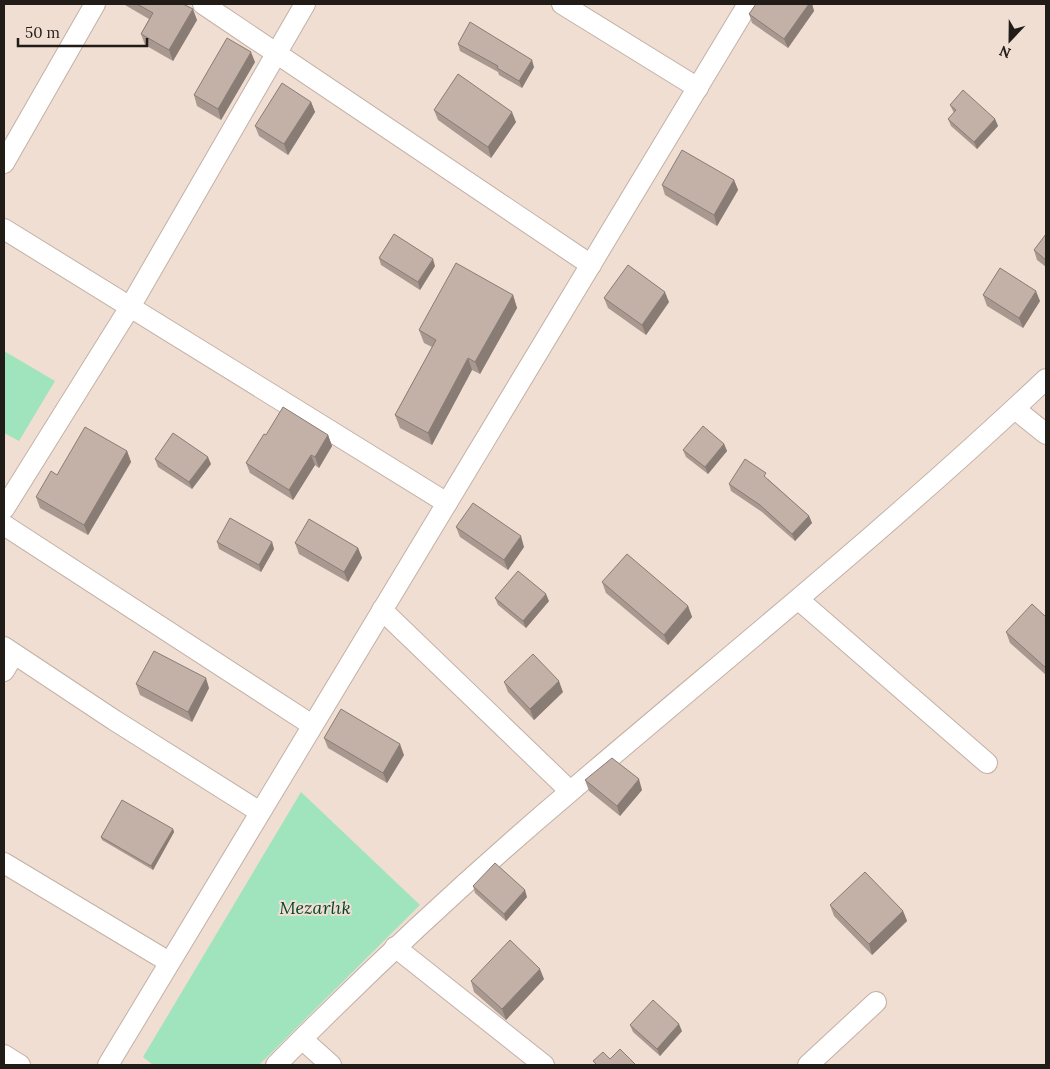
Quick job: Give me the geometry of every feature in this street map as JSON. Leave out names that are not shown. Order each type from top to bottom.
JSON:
[{"type":"street","points":[[4,163],[95,4]]},
{"type":"street","points":[[203,4],[590,265]]},
{"type":"street","points":[[4,509],[130,306],[305,4]]},
{"type":"street","points":[[562,4],[698,88]]},
{"type":"street","points":[[117,1061],[169,962],[748,4]]},
{"type":"street","points":[[4,228],[447,503]]},
{"type":"street","points":[[276,1065],[395,947],[570,791],[799,600],[1046,380]]},
{"type":"street","points":[[1015,409],[1046,434]]},
{"type":"street","points":[[4,525],[312,726]]},
{"type":"street","points":[[799,600],[987,763]]},
{"type":"street","points":[[382,610],[570,791]]},
{"type":"street","points":[[7,657],[114,720],[260,812]]},
{"type":"street","points":[[4,863],[169,962]]},
{"type":"street","points":[[395,947],[544,1065]]},
{"type":"street","points":[[808,1065],[876,1002]]},
{"type":"street","points":[[302,1039],[331,1065]]},
{"type":"street","points":[[4,1055],[20,1065]]},
{"type":"green space","points":[[4,351],[55,381],[19,441],[4,433]]},
{"type":"green space","name":"Mezarlık","points":[[301,792],[420,905],[259,1065],[153,1065],[143,1057]]},
{"type":"building","points":[[137,4],[183,4],[193,9],[169,50],[141,34],[153,13]]},
{"type":"building","points":[[756,4],[809,4],[784,39],[749,14]]},
{"type":"building","points":[[470,22],[532,60],[519,81],[497,68],[498,66],[458,44]]},
{"type":"building","points":[[227,38],[251,52],[218,109],[194,95]]},
{"type":"building","points":[[458,74],[512,112],[488,147],[434,110]]},
{"type":"building","points":[[282,83],[311,102],[284,144],[255,126]]},
{"type":"building","points":[[963,90],[995,119],[974,142],[948,119],[956,110],[950,105]]},
{"type":"building","points":[[682,150],[734,180],[714,215],[662,185]]},
{"type":"building","points":[[394,234],[433,259],[418,282],[379,258]]},
{"type":"building","points":[[1046,234],[1046,260],[1034,250]]},
{"type":"building","points":[[456,263],[513,295],[475,362],[468,358],[428,433],[395,415],[436,340],[419,330]]},
{"type":"building","points":[[628,265],[665,292],[642,325],[604,298]]},
{"type":"building","points":[[1000,268],[1036,291],[1019,318],[983,295]]},
{"type":"building","points":[[283,407],[328,435],[315,457],[311,455],[289,490],[246,463]]},
{"type":"building","points":[[703,426],[724,444],[705,467],[683,450]]},
{"type":"building","points":[[85,427],[127,451],[84,525],[36,497],[51,471],[57,475]]},
{"type":"building","points":[[173,433],[208,457],[189,482],[155,459]]},
{"type":"building","points":[[745,459],[766,473],[764,476],[809,516],[792,534],[760,505],[729,484]]},
{"type":"building","points":[[473,503],[521,536],[504,560],[456,527]]},
{"type":"building","points":[[230,518],[272,542],[259,565],[217,542]]},
{"type":"building","points":[[309,519],[358,548],[344,572],[295,543]]},
{"type":"building","points":[[627,554],[688,606],[664,635],[602,582]]},
{"type":"building","points":[[518,571],[546,594],[523,621],[495,598]]},
{"type":"building","points":[[1032,604],[1046,617],[1046,668],[1006,632]]},
{"type":"building","points":[[154,651],[206,678],[188,712],[136,684]]},
{"type":"building","points":[[533,654],[559,681],[530,709],[504,682]]},
{"type":"building","points":[[341,709],[400,744],[383,773],[324,738]]},
{"type":"building","points":[[612,758],[639,779],[617,806],[585,780]]},
{"type":"building","points":[[122,800],[173,829],[151,866],[101,837]]},
{"type":"building","points":[[495,863],[525,890],[504,914],[473,886]]},
{"type":"building","points":[[865,872],[903,911],[869,944],[830,905]]},
{"type":"building","points":[[510,940],[540,969],[502,1009],[471,981]]},
{"type":"building","points":[[653,1000],[679,1024],[657,1049],[630,1025]]},
{"type":"building","points":[[620,1049],[636,1065],[597,1065],[593,1061],[603,1052],[610,1059]]}]
